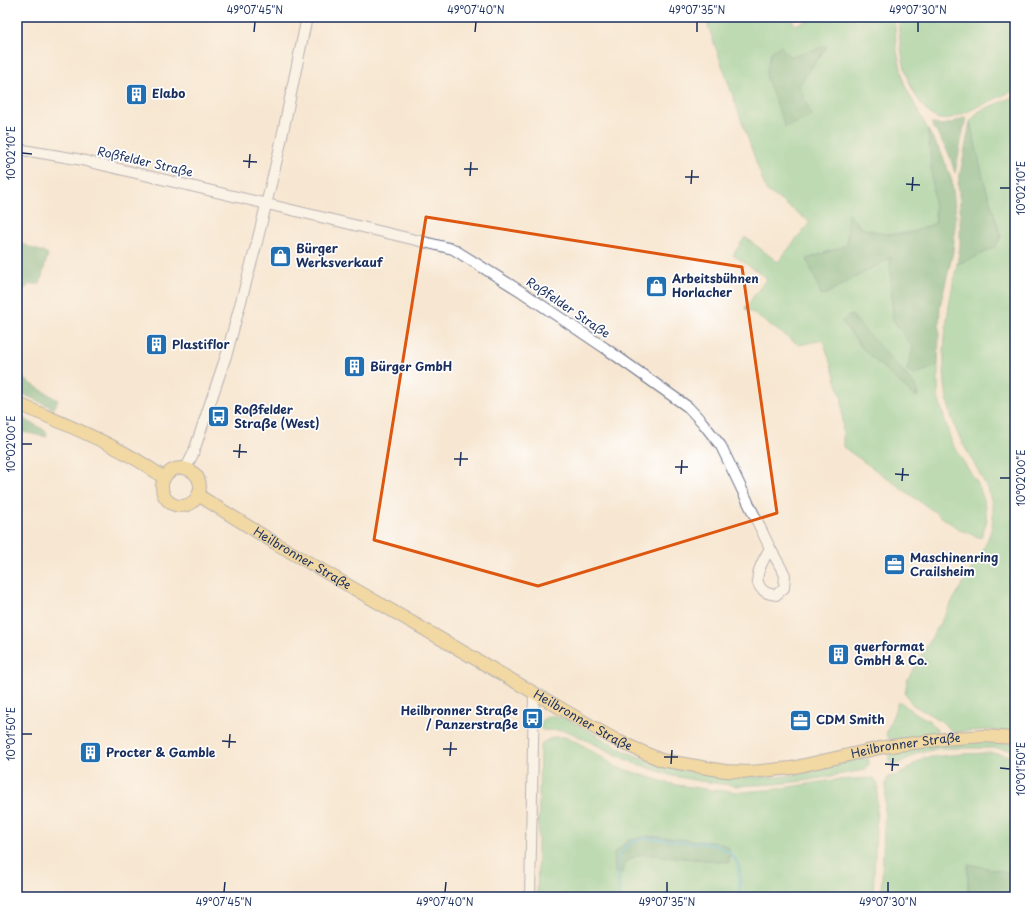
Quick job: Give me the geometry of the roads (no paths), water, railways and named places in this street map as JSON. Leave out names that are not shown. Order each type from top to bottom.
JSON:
[{"type":"main road","points":[[17,403],[106,444],[151,468],[164,478]]},
{"type":"main road","points":[[177,468],[186,468],[197,476],[200,482],[200,489],[193,502],[185,506],[176,505],[169,502],[165,497],[162,491],[162,483],[164,478],[170,472],[177,468]]},
{"type":"main road","name":"Heilbronner Straße","points":[[198,495],[275,543],[534,693],[618,741],[661,760],[725,771],[751,772],[791,768],[884,747],[944,739],[984,736],[1015,738]]},
{"type":"street","points":[[186,468],[193,454],[227,353],[267,204],[295,79],[307,17]]},
{"type":"street","name":"Roßfelder Straße","points":[[17,149],[77,160],[453,249],[522,292],[688,407],[721,446],[770,548]]},
{"type":"street","points":[[530,897],[534,693]]},
{"type":"waterway","points":[[619,897],[618,859],[624,848],[634,841],[647,838],[716,845],[729,852],[738,863],[740,877],[739,897]]},
{"type":"place","name":"Elabo","points":[[137,94]]},
{"type":"place","name":"Bürger Werksverkauf","points":[[281,256]]},
{"type":"place","name":"Arbeitsbühnen Horlacher","points":[[657,286]]},
{"type":"place","name":"Plastiflor","points":[[157,345]]},
{"type":"place","name":"Bürger GmbH","points":[[354,367]]},
{"type":"place","name":"Roßfelder Straße (West)","points":[[218,417]]},
{"type":"place","name":"Maschinenring Crailsheim","points":[[895,565]]},
{"type":"place","name":"querformat GmbH & Co.","points":[[838,654]]},
{"type":"place","name":"Heilbronner Straße / Panzerstraße","points":[[533,718]]},
{"type":"place","name":"CDM Smith","points":[[801,720]]},
{"type":"place","name":"Procter & Gamble","points":[[91,753]]}]
